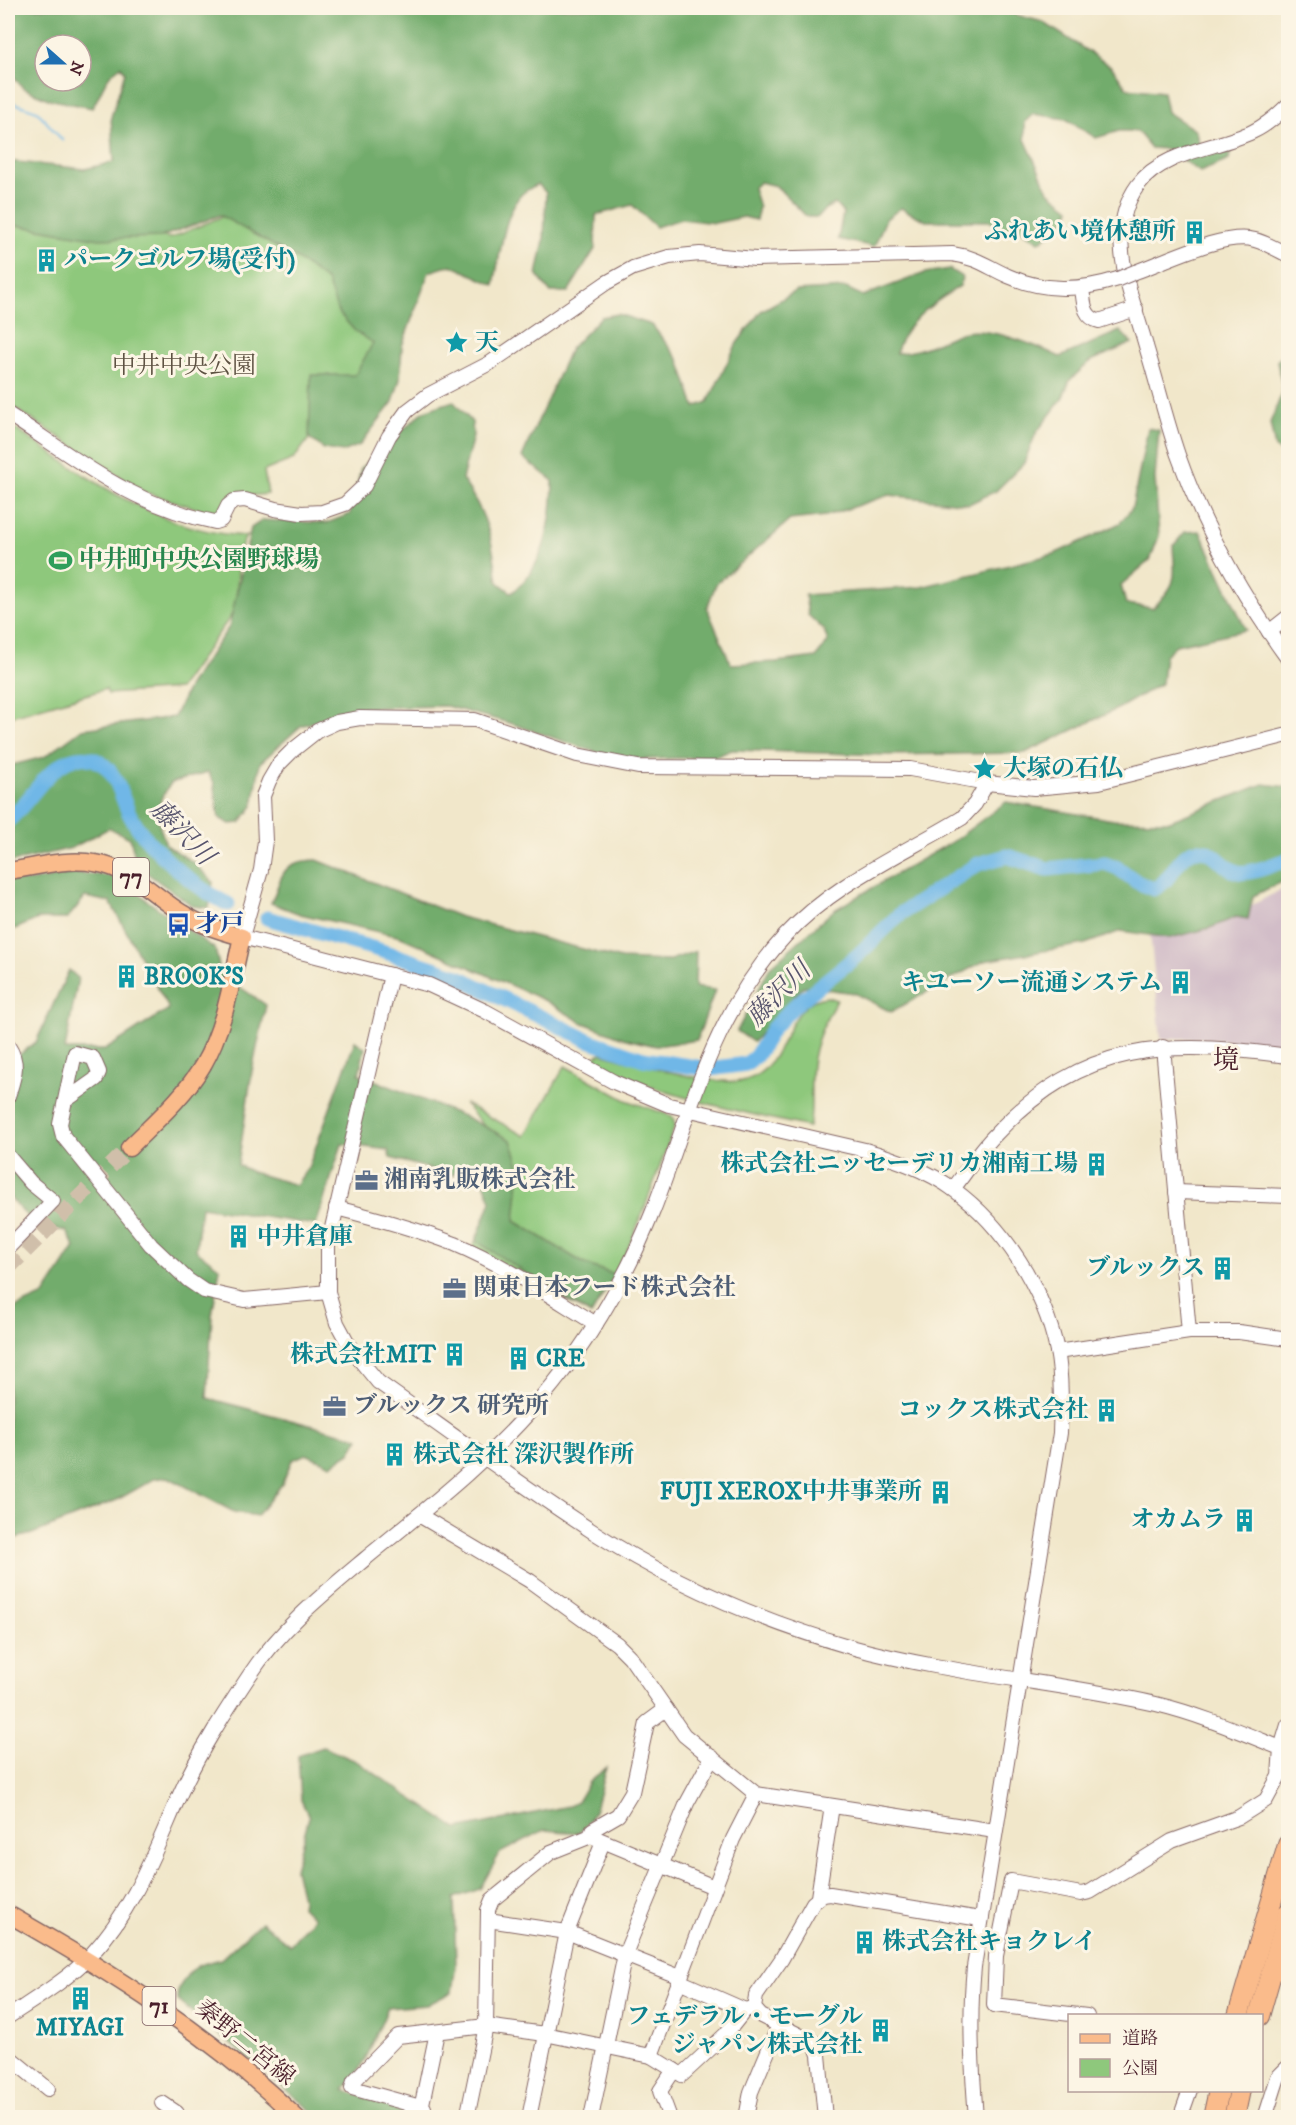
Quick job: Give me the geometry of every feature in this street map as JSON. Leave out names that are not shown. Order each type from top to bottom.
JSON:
[{"type":"highway","points":[[1239,2014],[1288,1845]]},
{"type":"highway","points":[[1260,2014],[1288,1914]]},
{"type":"highway","points":[[1213,2118],[1219,2092]]},
{"type":"highway","points":[[1234,2118],[1240,2092]]},
{"type":"main road","name":"77","points":[[8,872],[65,862],[95,863],[119,870],[141,883],[183,915],[213,929],[242,937]]},
{"type":"main road","points":[[129,1148],[183,1094],[204,1064],[223,1018],[242,937]]},
{"type":"main road","name":"秦野二宮線","points":[[8,1914],[175,2017],[237,2065],[297,2118]]},
{"type":"main road","name":"秦野二宮線","points":[[8,1926],[83,1962],[170,2027],[281,2118]]},
{"type":"street","points":[[1288,105],[1254,131],[1160,165],[1139,183],[1127,202],[1121,219],[1120,240],[1136,309],[1178,455],[1219,544],[1269,632],[1288,659]]},
{"type":"street","points":[[8,414],[142,500],[185,516],[215,522],[221,520],[228,506],[234,501],[245,500],[275,509],[301,513],[322,512],[345,504],[364,486],[383,445],[401,419],[428,395],[499,357],[606,283],[633,268],[669,257],[700,254],[755,259],[952,254],[970,257],[1007,275],[1046,288],[1082,288],[1118,279],[1224,241],[1240,238],[1254,240],[1288,255]]},
{"type":"street","points":[[1082,288],[1085,309],[1093,320],[1099,321],[1136,309]]},
{"type":"street","points":[[1269,632],[1288,617]]},
{"type":"street","points":[[976,2118],[971,2061],[971,1999],[980,1919],[1059,1432],[1061,1395],[1057,1352],[1050,1324],[1025,1270],[1004,1238],[953,1189],[896,1160],[691,1102],[640,1095],[459,998],[429,985],[242,937],[261,870],[265,841],[263,796],[279,764],[293,750],[317,731],[337,722],[360,718],[475,720],[577,755],[638,766],[910,769],[987,783],[1034,788],[1099,782],[1288,735]]},
{"type":"street","points":[[8,2017],[83,1962],[127,1910],[145,1878],[183,1787],[248,1677],[274,1640],[310,1605],[485,1457],[539,1402],[596,1324],[627,1269],[653,1211],[711,1048],[740,996],[785,936],[822,902],[846,885],[962,818],[975,804],[987,783]]},
{"type":"street","points":[[391,975],[328,1245],[328,1292],[337,1323],[351,1349],[378,1382],[592,1531],[680,1581],[774,1622],[863,1650],[933,1666],[1158,1705],[1198,1716],[1285,1749]]},
{"type":"street","points":[[8,1046],[15,1057],[16,1071],[8,1096]]},
{"type":"street","points":[[953,1189],[994,1136],[1021,1109],[1050,1087],[1105,1059],[1139,1050],[1205,1046],[1288,1056]]},
{"type":"street","points":[[1163,1047],[1189,1332]]},
{"type":"street","points":[[65,1101],[60,1124],[70,1146],[119,1202],[151,1245],[188,1280],[204,1291],[244,1300],[328,1292]]},
{"type":"street","points":[[8,1156],[31,1183],[53,1201],[8,1248]]},
{"type":"street","points":[[1176,1192],[1288,1196]]},
{"type":"street","points":[[336,1208],[397,1224],[456,1245],[509,1271],[596,1324]]},
{"type":"street","points":[[1057,1352],[1189,1332],[1239,1332],[1288,1339]]},
{"type":"street","points":[[419,1515],[530,1581],[617,1644],[630,1657],[684,1734],[756,1794],[995,1830]]},
{"type":"street","points":[[529,2118],[567,1932],[597,1839],[592,1830],[618,1815],[632,1792],[647,1723],[666,1709]]},
{"type":"street","points":[[1070,2014],[994,2005],[996,1956],[1011,1881],[1081,1893],[1090,1892],[1173,1841],[1239,1817],[1257,1806],[1275,1788],[1285,1749],[1288,1725]]},
{"type":"street","points":[[591,2118],[604,2046],[625,1954],[687,1803],[712,1756]]},
{"type":"street","points":[[651,2056],[733,1839],[756,1794]]},
{"type":"street","points":[[437,2032],[425,2113],[351,2088],[354,2081],[398,2036],[486,2026],[545,2034],[651,2056],[682,2075],[750,2009],[818,1898],[832,1806]]},
{"type":"street","points":[[467,2118],[486,2026],[488,1920],[492,1900],[550,1852],[597,1839],[714,1887]]},
{"type":"street","points":[[818,1898],[830,1894],[980,1919]]},
{"type":"street","points":[[488,1920],[567,1932],[625,1954],[750,2009],[810,2039],[818,2048],[825,2118]]},
{"type":"street","points":[[746,2118],[751,2092],[779,2025]]},
{"type":"street","points":[[8,2056],[48,2089]]},
{"type":"street","points":[[1265,2118],[1278,2077],[1288,2067]]},
{"type":"street","points":[[670,2118],[660,2091],[674,2070]]},
{"type":"street","points":[[1180,2118],[1191,2092]]},
{"type":"street","points":[[162,2103],[177,2112]]},
{"type":"shaded area","points":[[1288,886],[1288,1048],[1199,1038],[1161,1039],[1149,923],[1241,911]]},
{"type":"green space","points":[[8,8],[991,8],[1043,22],[1112,67],[1127,88],[1163,92],[1167,112],[1196,131],[1198,142],[1206,155],[1230,152],[1229,160],[1200,172],[1166,149],[1151,148],[1137,131],[1119,131],[1096,138],[1066,119],[1033,114],[1025,122],[1025,139],[1048,191],[1070,208],[1067,220],[1039,242],[1020,229],[1005,228],[989,221],[926,221],[901,208],[886,219],[874,247],[838,239],[843,213],[835,204],[825,209],[818,217],[807,217],[776,186],[760,182],[753,188],[759,207],[756,220],[744,217],[715,223],[681,219],[656,227],[632,205],[596,215],[595,249],[568,292],[550,292],[537,275],[544,240],[546,193],[538,184],[522,194],[511,212],[503,237],[494,285],[451,265],[429,272],[402,346],[400,379],[393,402],[360,445],[343,452],[324,449],[309,438],[311,375],[355,375],[373,343],[355,331],[338,312],[327,281],[297,259],[220,215],[161,237],[100,239],[8,224],[8,161],[85,169],[114,162],[111,117],[125,72],[121,66],[110,76],[92,108],[48,99],[34,93],[93,93],[93,33],[33,33],[33,92],[23,88],[8,69]]},
{"type":"green space","name":"中井中央公園","points":[[240,209],[336,264],[385,336],[294,459],[264,471],[268,494],[235,497],[218,515],[144,492],[8,404],[8,214],[171,238]]},
{"type":"green space","points":[[949,269],[962,277],[960,286],[930,306],[913,322],[900,341],[896,353],[920,349],[969,332],[1010,337],[1060,357],[1120,331],[1132,343],[1091,361],[1070,380],[1062,399],[1036,433],[1024,463],[996,491],[969,504],[889,495],[826,516],[790,520],[716,584],[707,608],[731,664],[816,657],[828,642],[824,630],[808,615],[805,595],[921,587],[1054,554],[1120,523],[1132,508],[1148,428],[1159,430],[1155,478],[1159,536],[1150,560],[1121,585],[1126,604],[1153,608],[1167,593],[1173,580],[1173,546],[1185,532],[1200,531],[1246,630],[1176,645],[1165,655],[1162,683],[1121,707],[1025,753],[885,755],[732,750],[714,757],[619,760],[513,724],[446,706],[356,708],[301,726],[260,763],[253,806],[240,823],[230,824],[219,818],[214,783],[208,772],[171,783],[162,797],[156,815],[166,845],[193,862],[213,882],[209,908],[193,906],[137,866],[130,838],[109,828],[72,848],[8,863],[8,766],[44,757],[82,729],[174,717],[190,684],[229,627],[251,528],[263,520],[327,523],[350,514],[361,468],[424,411],[453,401],[472,422],[473,436],[462,479],[478,505],[488,528],[498,582],[512,593],[533,569],[540,556],[551,512],[553,481],[522,457],[570,349],[601,317],[618,314],[652,325],[679,360],[695,407],[708,402],[737,343],[761,311],[796,291],[846,288],[863,296],[925,273]]},
{"type":"green space","points":[[1288,349],[1288,454],[1282,454],[1275,448],[1270,423],[1283,391],[1277,361]]},
{"type":"green space","points":[[8,424],[120,497],[181,524],[213,532],[246,536],[239,552],[236,609],[179,689],[108,694],[106,689],[8,717]]},
{"type":"green space","points":[[1263,784],[1288,787],[1288,879],[1253,896],[1248,919],[1236,917],[1210,928],[1170,938],[1121,931],[1085,944],[984,961],[891,1012],[854,993],[804,986],[753,1042],[737,1031],[770,967],[834,910],[955,840],[1006,802],[1114,820],[1170,821]]},
{"type":"green space","points":[[317,860],[461,917],[621,959],[667,961],[696,951],[695,987],[715,990],[697,1040],[656,1046],[626,1039],[581,1022],[546,1001],[401,937],[300,914],[271,903],[282,876],[290,866]]},
{"type":"green space","points":[[73,873],[119,876],[149,902],[215,949],[221,974],[266,1005],[252,1071],[238,1165],[252,1172],[296,1185],[308,1168],[355,1041],[365,1048],[359,1074],[468,1118],[511,1140],[520,1168],[515,1221],[585,1264],[615,1275],[591,1315],[476,1241],[491,1201],[484,1182],[457,1167],[453,1175],[390,1158],[388,1150],[342,1144],[316,1225],[201,1207],[196,1250],[220,1268],[212,1315],[207,1398],[359,1438],[350,1453],[331,1465],[306,1454],[292,1460],[282,1484],[257,1516],[234,1512],[168,1477],[154,1479],[117,1500],[32,1534],[8,1540],[8,1311],[44,1295],[75,1247],[66,1231],[32,1220],[8,1195],[8,1063],[36,1042],[69,970],[78,978],[65,1050],[105,1050],[169,1009],[110,902],[85,897],[67,919],[38,919],[8,932],[8,880],[30,881]]},
{"type":"green space","points":[[827,997],[837,1000],[822,1028],[815,1048],[809,1127],[669,1093],[590,1059],[601,1053],[653,1068],[696,1077],[733,1082],[746,1080],[760,1073],[770,1062],[802,1010],[813,1001]]},
{"type":"green space","points":[[565,1066],[626,1100],[672,1116],[675,1125],[620,1267],[591,1315],[473,1247],[496,1190],[502,1155],[484,1126],[464,1103],[525,1136]]},
{"type":"green space","points":[[323,1747],[356,1761],[457,1829],[569,1806],[577,1802],[589,1782],[606,1768],[594,1811],[579,1833],[544,1830],[500,1853],[480,1889],[454,1898],[456,1964],[452,1992],[427,2005],[388,2008],[365,2061],[344,2090],[409,2111],[416,2117],[319,2117],[177,2000],[178,1989],[190,1971],[199,1965],[221,1959],[261,1922],[290,1945],[314,1917],[301,1907],[302,1898],[295,1869],[309,1817],[301,1800],[298,1756]]},
{"type":"waterway","points":[[8,101],[37,111],[63,141]]},
{"type":"waterway","name":"藤沢川","points":[[8,821],[44,779],[61,765],[78,758],[94,759],[111,773],[137,827],[160,853],[201,888],[228,904]]},
{"type":"waterway","name":"藤沢川","points":[[267,918],[379,950],[452,974],[588,1040],[643,1059],[709,1069],[746,1064],[756,1056],[773,1028],[794,1006],[858,955],[900,914],[978,864],[1007,856],[1047,869],[1105,863],[1153,889],[1166,880],[1185,856],[1198,850],[1210,853],[1238,872],[1257,870],[1288,860]]},
{"type":"tunnel","points":[[8,1268],[129,1148]]},
{"type":"place","name":"ふれあい境休憩所","points":[[1194,232]]},
{"type":"place","name":"パークゴルフ場(受付)","points":[[46,260]]},
{"type":"place","name":"天","points":[[457,343]]},
{"type":"place","name":"中井町中央公園野球場","points":[[61,560]]},
{"type":"place","name":"大塚の石仏","points":[[985,769]]},
{"type":"place","name":"才戸","points":[[178,924]]},
{"type":"place","name":"BROOK'S","points":[[126,977]]},
{"type":"place","name":"キユーソー流通システム","points":[[1180,983]]},
{"type":"place","name":"株式会社ニッセーデリカ湘南工場","points":[[1096,1164]]},
{"type":"place","name":"湘南乳販株式会社","points":[[366,1180]]},
{"type":"place","name":"中井倉庫","points":[[239,1237]]},
{"type":"place","name":"ブルックス","points":[[1223,1268]]},
{"type":"place","name":"関東日本フード株式会社","points":[[455,1288]]},
{"type":"place","name":"株式会社MIT","points":[[454,1355]]},
{"type":"place","name":"CRE","points":[[518,1359]]},
{"type":"place","name":"ブルックス 研究所","points":[[335,1406]]},
{"type":"place","name":"コックス株式会社","points":[[1107,1410]]},
{"type":"place","name":"株式会社 深沢製作所","points":[[395,1455]]},
{"type":"place","name":"FUJI XEROX中井事業所","points":[[940,1492]]},
{"type":"place","name":"オカムラ","points":[[1244,1520]]},
{"type":"place","name":"株式会社キョクレイ","points":[[864,1942]]},
{"type":"place","name":"MIYAGI","points":[[80,1998]]},
{"type":"place","name":"フェデラル・モーグル ジャパン株式会社","points":[[881,2031]]},
{"type":"district","name":"境","points":[[1226,1060]]}]
